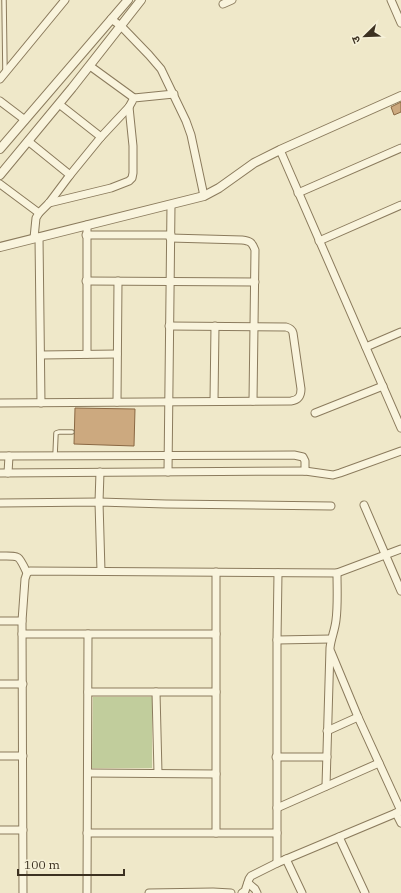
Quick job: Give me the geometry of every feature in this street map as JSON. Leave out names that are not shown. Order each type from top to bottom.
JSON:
[{"type":"street","points":[[0,79],[65,0]]},
{"type":"street","points":[[0,149],[128,0]]},
{"type":"street","points":[[0,175],[90,66],[141,0]]},
{"type":"street","points":[[224,4],[232,0]]},
{"type":"street","points":[[391,0],[401,23]]},
{"type":"street","points":[[111,19],[121,26],[149,55],[161,70],[174,94],[191,135],[204,196]]},
{"type":"street","points":[[90,66],[134,98],[174,94]]},
{"type":"street","points":[[0,247],[204,196],[219,188],[254,163],[401,96]]},
{"type":"street","points":[[41,403],[36,218],[101,137],[129,107],[134,98]]},
{"type":"street","points":[[0,101],[25,120]]},
{"type":"street","points":[[59,104],[101,137]]},
{"type":"street","points":[[49,203],[111,188],[129,181],[132,178],[133,146],[129,107]]},
{"type":"street","points":[[28,141],[70,175]]},
{"type":"street","points":[[298,193],[401,148]]},
{"type":"street","points":[[280,150],[383,386],[398,413],[401,428]]},
{"type":"street","points":[[0,184],[39,213]]},
{"type":"street","points":[[168,472],[171,205]]},
{"type":"street","points":[[319,241],[401,205]]},
{"type":"street","points":[[87,226],[87,354]]},
{"type":"street","points":[[86,236],[170,237],[250,241],[255,250],[253,401]]},
{"type":"street","points":[[86,281],[254,282]]},
{"type":"street","points":[[117,402],[118,281]]},
{"type":"street","points":[[0,403],[295,401],[299,399],[301,394],[294,333],[292,330],[286,327],[170,326]]},
{"type":"street","points":[[214,401],[215,326]]},
{"type":"street","points":[[366,347],[401,332]]},
{"type":"street","points":[[40,355],[117,354]]},
{"type":"street","points":[[315,413],[383,386]]},
{"type":"street","points":[[9,456],[4,473],[305,471],[333,475],[401,451]]},
{"type":"street","points":[[0,456],[294,455],[303,457],[305,461],[305,471]]},
{"type":"street","points":[[100,472],[100,572]]},
{"type":"street","points":[[0,503],[99,502],[331,506]]},
{"type":"street","points":[[364,505],[401,591]]},
{"type":"street","points":[[27,573],[30,571],[337,574],[401,549]]},
{"type":"street","points":[[0,556],[16,556],[19,558],[27,573],[25,579],[22,621],[23,893]]},
{"type":"street","points":[[216,572],[216,833]]},
{"type":"street","points":[[276,863],[278,573]]},
{"type":"street","points":[[326,786],[330,648],[337,618],[337,574]]},
{"type":"street","points":[[0,621],[22,621]]},
{"type":"street","points":[[22,634],[216,634]]},
{"type":"street","points":[[87,893],[88,634]]},
{"type":"street","points":[[277,640],[331,639]]},
{"type":"street","points":[[330,648],[399,811],[401,823]]},
{"type":"street","points":[[0,684],[23,684]]},
{"type":"street","points":[[88,692],[216,692]]},
{"type":"street","points":[[156,692],[158,773]]},
{"type":"street","points":[[327,731],[358,717]]},
{"type":"street","points":[[0,756],[23,756]]},
{"type":"street","points":[[276,757],[327,757]]},
{"type":"street","points":[[277,808],[379,763]]},
{"type":"street","points":[[88,773],[216,774]]},
{"type":"street","points":[[242,893],[245,891],[251,876],[276,863],[399,811]]},
{"type":"street","points":[[0,830],[23,830]]},
{"type":"street","points":[[88,833],[277,833]]},
{"type":"street","points":[[339,837],[364,893]]},
{"type":"street","points":[[286,859],[302,893]]},
{"type":"street","points":[[248,883],[257,893]]},
{"type":"street","points":[[149,893],[231,893]]},
{"type":"lane","points":[[4,0],[5,73]]},
{"type":"lane","points":[[55,456],[56,433],[72,432]]},
{"type":"green space","points":[[93,697],[152,697],[152,768],[92,768]]},
{"type":"building","points":[[401,102],[401,112],[394,115],[391,107]]},
{"type":"building","points":[[75,408],[135,409],[134,446],[74,444]]}]
